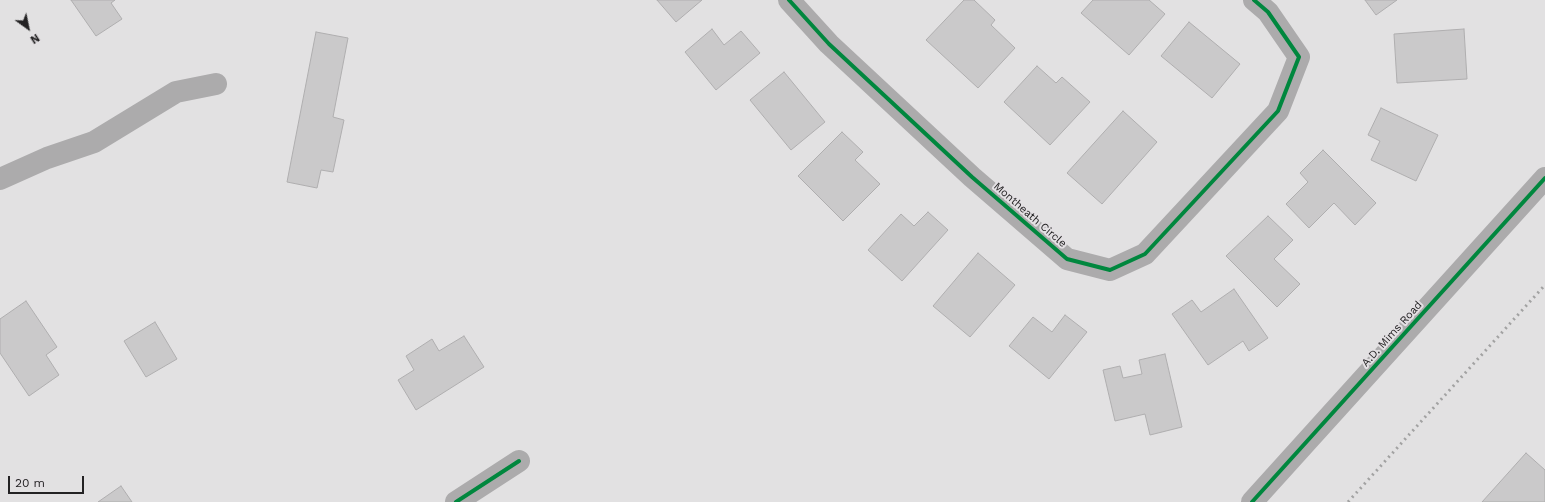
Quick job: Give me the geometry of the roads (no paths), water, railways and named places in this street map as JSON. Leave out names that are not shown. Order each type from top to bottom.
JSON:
[{"type":"street","name":"Montheath Circle","points":[[789,0],[829,44],[972,177],[1067,259],[1110,270],[1145,254],[1278,111],[1299,57],[1268,12],[1254,0]]},
{"type":"street","points":[[0,179],[47,158],[94,142],[176,92],[216,84]]},
{"type":"street","name":"A.D. Mims Road","points":[[1252,502],[1545,178]]},
{"type":"street","points":[[456,502],[519,461]]},
{"type":"railway","points":[[1348,502],[1545,285]]}]
